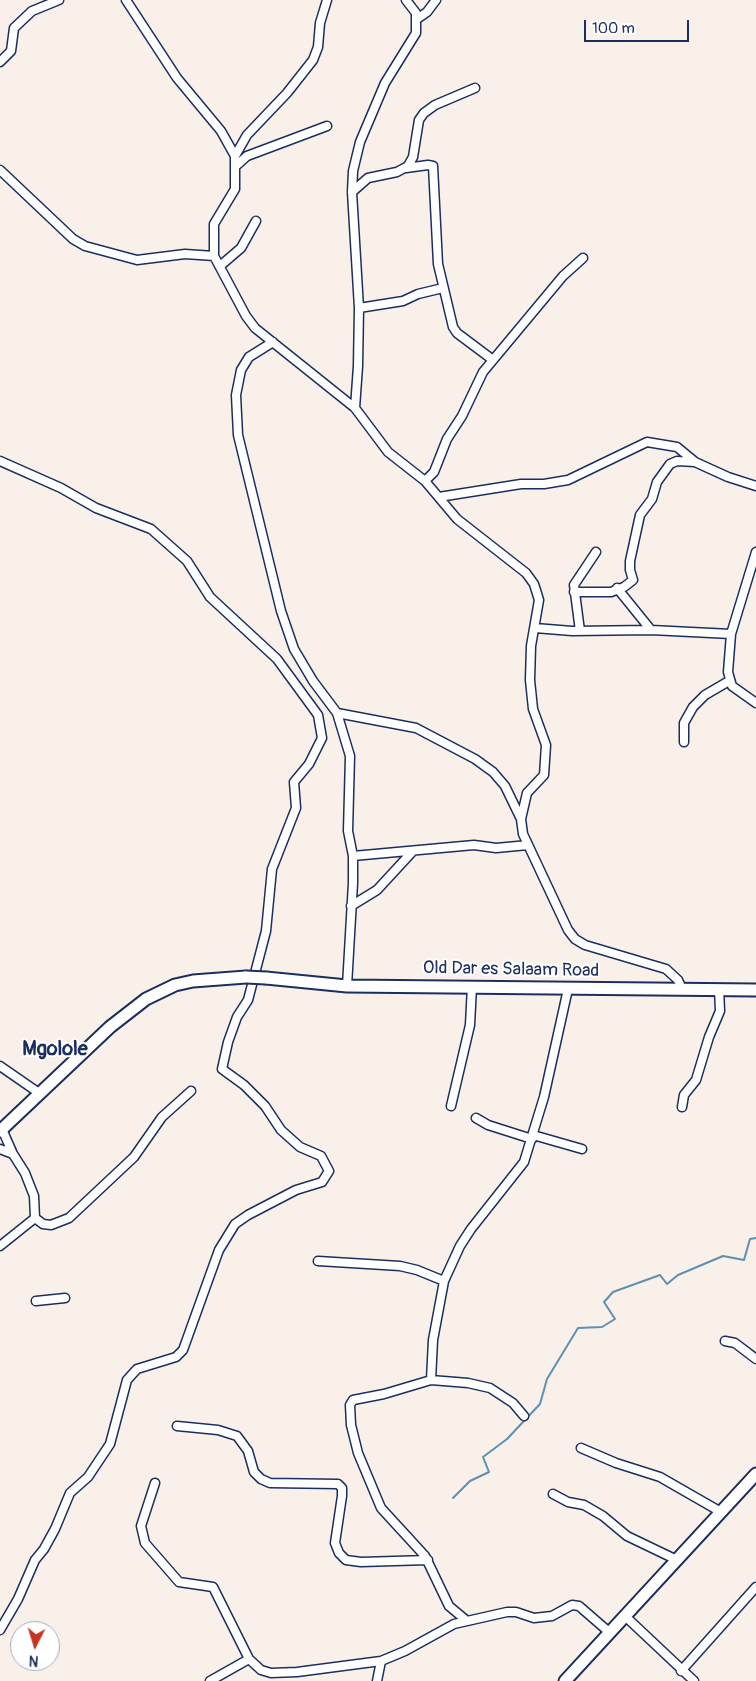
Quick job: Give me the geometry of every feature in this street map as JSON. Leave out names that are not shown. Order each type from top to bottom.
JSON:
[{"type":"street","points":[[0,62],[11,51],[14,28],[32,11],[59,0]]},
{"type":"street","points":[[126,0],[177,78],[221,132],[235,156],[237,165],[234,194],[219,212],[214,224],[214,256],[248,320],[355,408],[388,452],[425,481],[470,531],[526,573],[532,580],[539,600],[530,680],[534,709],[546,745],[544,775],[528,793],[521,819]]},
{"type":"street","points":[[235,156],[247,135],[287,93],[313,60],[318,47],[320,23],[326,0]]},
{"type":"street","points":[[355,408],[359,308],[352,192],[353,171],[360,142],[385,83],[416,33],[417,20],[413,7],[406,0]]},
{"type":"street","points":[[417,20],[430,10],[436,0]]},
{"type":"street","points":[[406,168],[412,161],[420,120],[424,113],[435,105],[475,88]]},
{"type":"street","points":[[237,165],[247,156],[327,126]]},
{"type":"street","points":[[352,192],[368,178],[406,168],[433,166],[437,253],[443,288],[455,330],[493,360]]},
{"type":"street","points":[[0,170],[73,239],[85,246],[134,260],[185,254],[214,256]]},
{"type":"street","points":[[220,266],[242,248],[256,222]]},
{"type":"street","points":[[425,481],[434,472],[447,439],[462,416],[483,372],[563,276],[583,258]]},
{"type":"street","points":[[359,308],[403,302],[418,294],[443,288]]},
{"type":"street","points":[[273,342],[249,357],[241,370],[235,407],[239,442],[257,509],[271,578],[294,649],[313,681],[337,714],[350,756],[348,831],[353,856],[348,986]]},
{"type":"street","points":[[438,497],[521,484],[544,484],[568,480],[647,442],[677,447],[695,462],[728,477],[756,486]]},
{"type":"street","points":[[0,461],[61,488],[103,511],[151,529],[187,561],[210,597],[277,659],[318,715],[322,738],[309,764],[294,782],[296,808],[272,869],[266,931],[248,1000],[238,1017],[228,1042],[222,1069],[244,1085],[265,1106],[281,1130],[300,1147],[321,1156],[329,1171],[322,1182],[288,1194],[234,1224],[219,1250],[183,1350],[176,1357],[137,1369],[127,1380],[110,1444],[88,1477],[70,1493],[55,1529],[44,1549],[35,1560],[18,1599],[0,1630]]},
{"type":"street","points":[[574,592],[611,592],[617,588],[624,587],[633,580],[630,560],[640,515],[652,499],[657,482],[664,470],[674,461],[695,462]]},
{"type":"street","points":[[580,631],[574,586],[578,577],[596,552]]},
{"type":"street","points":[[756,552],[731,634],[729,682],[735,690],[756,703]]},
{"type":"street","points":[[617,588],[652,630]]},
{"type":"street","points":[[535,628],[580,631],[652,630],[731,634]]},
{"type":"street","points":[[684,742],[684,723],[693,707],[705,695],[729,682]]},
{"type":"street","points":[[337,714],[416,728],[475,759],[493,772],[505,786],[521,819],[528,845],[568,930],[575,939],[585,945],[666,969],[678,980],[682,989]]},
{"type":"street","points":[[353,856],[474,845],[496,848],[528,845]]},
{"type":"street","points":[[351,906],[389,880],[413,851]]},
{"type":"street","name":"Old Dar es Salaam Road","points":[[39,1093],[110,1027],[153,995],[175,985],[194,981],[246,977],[348,986],[756,990]]},
{"type":"street","points":[[451,1106],[470,1025],[472,986]]},
{"type":"street","points":[[431,1380],[434,1340],[444,1281],[460,1246],[487,1208],[518,1171],[533,1137],[564,1016],[568,989]]},
{"type":"street","points":[[682,1107],[684,1094],[696,1080],[709,1037],[720,1011],[719,989]]},
{"type":"street","points":[[0,1066],[39,1093],[1,1130],[25,1173],[34,1196],[35,1218]]},
{"type":"street","points":[[35,1218],[43,1224],[51,1225],[69,1218],[134,1157],[162,1117],[191,1091]]},
{"type":"street","points":[[476,1118],[488,1125],[582,1148]]},
{"type":"street","points":[[0,1149],[13,1154]]},
{"type":"street","points":[[0,1246],[35,1218]]},
{"type":"street","points":[[318,1261],[400,1266],[417,1270],[444,1281]]},
{"type":"street","points":[[36,1301],[65,1298]]},
{"type":"street","points":[[725,1341],[735,1343],[756,1359]]},
{"type":"street","points":[[467,1622],[445,1600],[428,1560],[381,1508],[358,1453],[350,1410],[353,1400],[384,1394],[431,1380],[468,1383],[490,1388],[513,1403],[524,1416]]},
{"type":"street","points":[[177,1426],[218,1430],[237,1436],[248,1450],[254,1472],[261,1479],[270,1483],[338,1484],[342,1488],[342,1496],[335,1543],[339,1552],[346,1560],[361,1562],[428,1560]]},
{"type":"street","points":[[581,1448],[616,1463],[660,1477],[721,1512]]},
{"type":"street","points":[[565,1681],[756,1474]]},
{"type":"street","points":[[155,1483],[143,1513],[141,1526],[145,1543],[179,1582],[214,1588],[249,1659],[262,1670],[271,1673],[297,1672],[381,1661],[405,1651],[454,1624],[507,1612],[516,1612],[534,1618],[552,1616],[572,1605],[579,1606],[609,1632]]},
{"type":"street","points":[[553,1494],[568,1502],[584,1505],[603,1516],[627,1536],[678,1560]]},
{"type":"street","points":[[681,1671],[756,1587]]},
{"type":"street","points":[[625,1616],[689,1679]]},
{"type":"street","points":[[210,1681],[249,1659]]},
{"type":"street","points":[[377,1681],[381,1661]]},
{"type":"street","points":[[296,1681],[297,1672]]},
{"type":"waterway","points":[[453,1498],[470,1481],[489,1472],[483,1457],[507,1439],[540,1404],[547,1379],[578,1328],[602,1327],[615,1319],[604,1302],[613,1292],[660,1275],[667,1284],[678,1275],[723,1256],[744,1260],[750,1239],[756,1238]]},
{"type":"district","name":"Mgolole","points":[[55,1050]]}]
